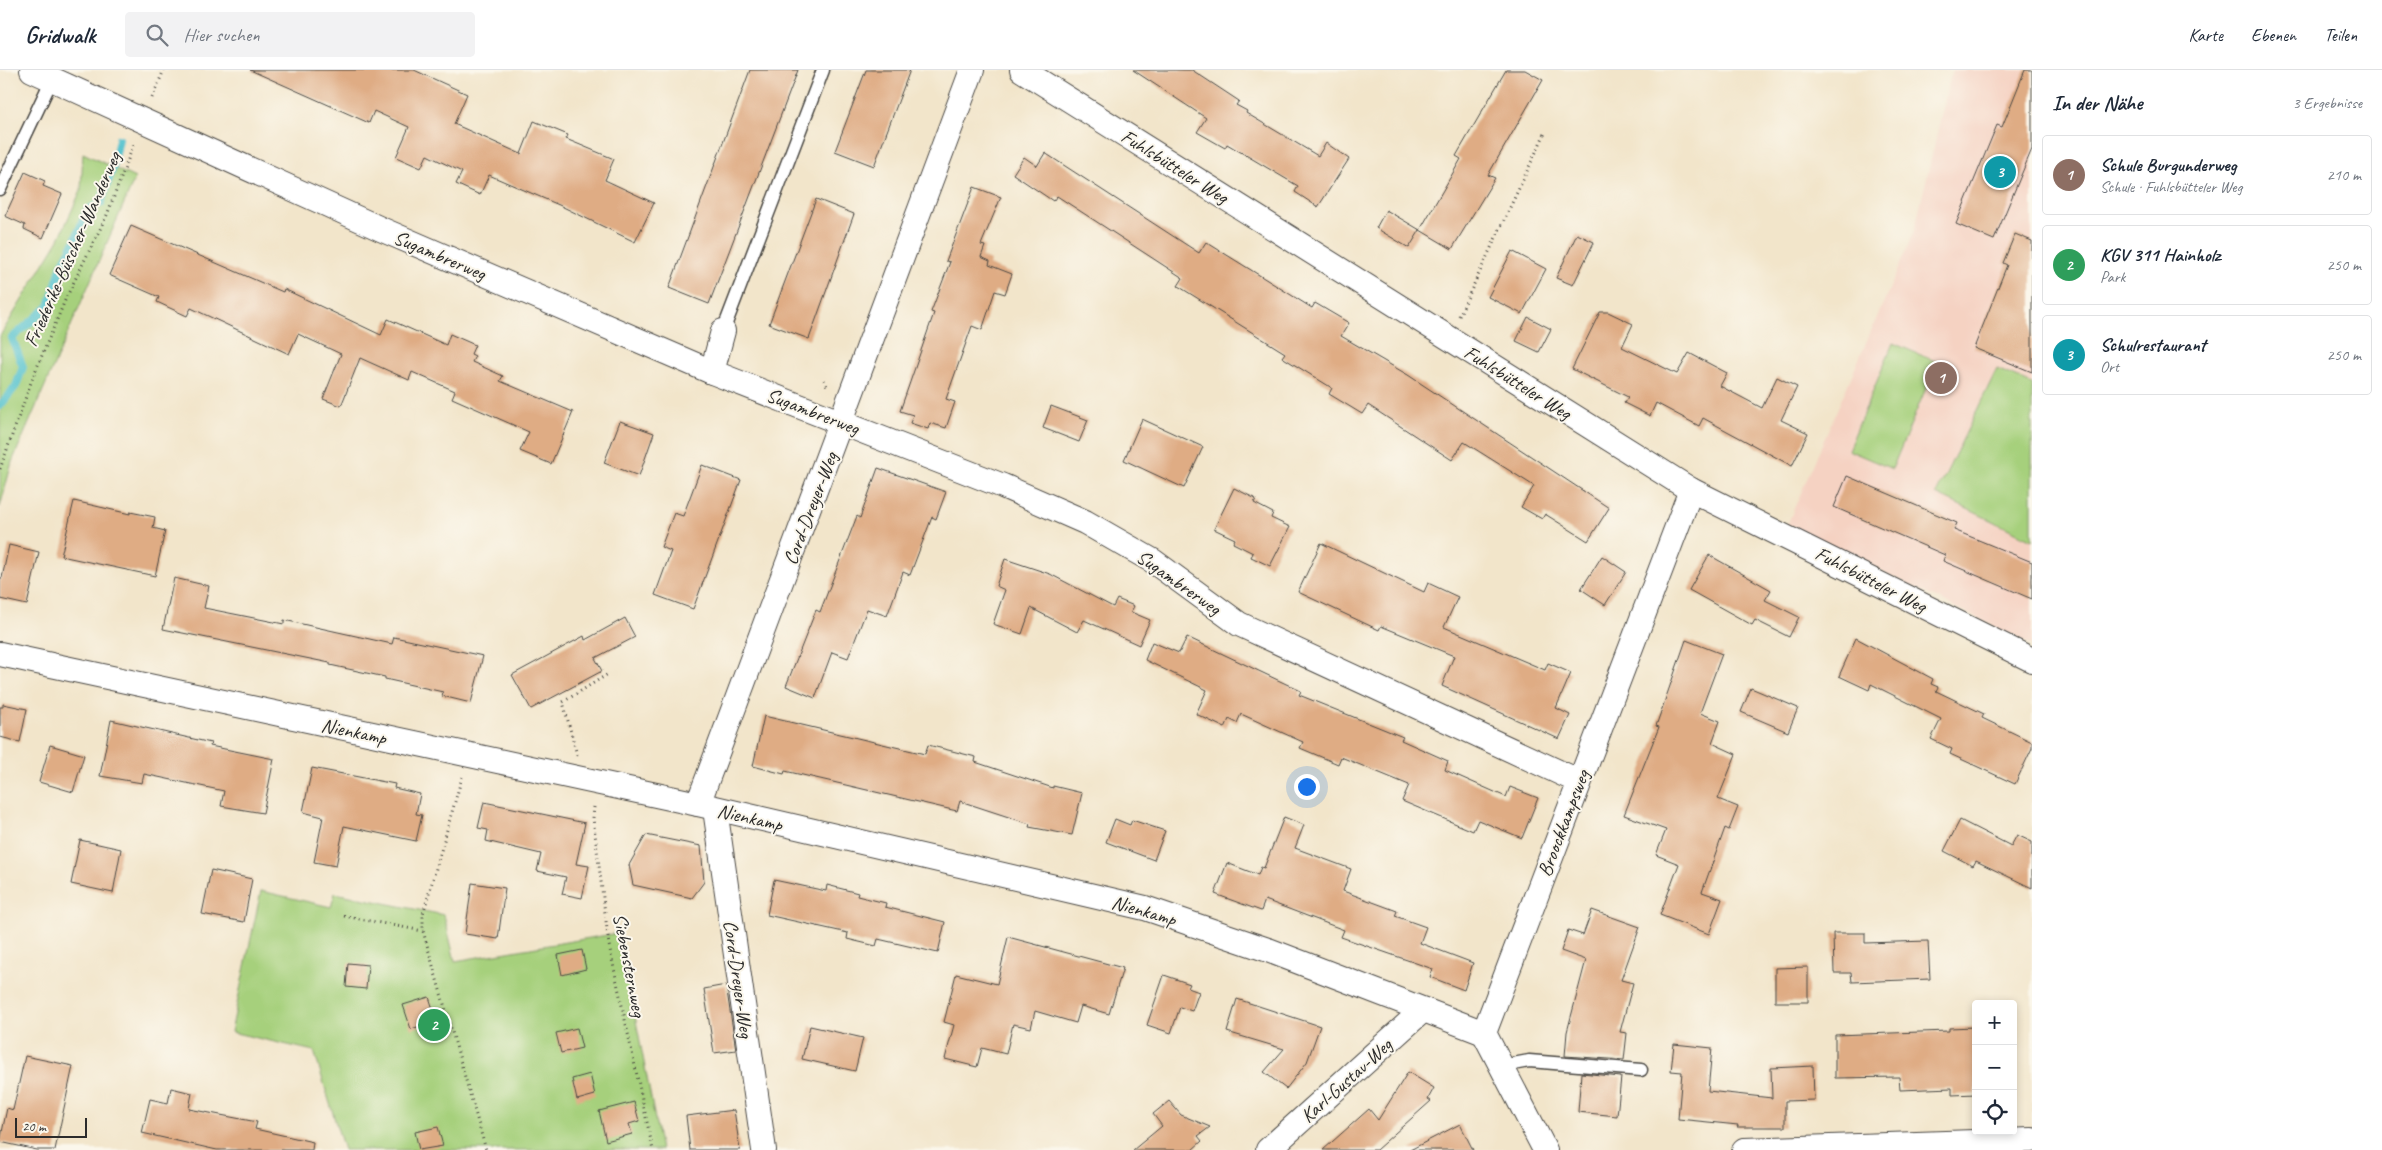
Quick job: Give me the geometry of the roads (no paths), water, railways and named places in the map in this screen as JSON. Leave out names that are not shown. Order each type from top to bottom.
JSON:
[{"type":"street","name":"Cord-Dreyer-Weg","points":[[764,1150],[706,806],[842,422],[972,70]]},
{"type":"street","name":"Fuhlsbütteler Weg","points":[[1022,70],[1691,490],[2032,660]]},
{"type":"street","name":"Sugambrerweg","points":[[42,74],[144,119],[383,230],[712,372],[1003,486],[1085,522],[1154,561],[1239,624],[1578,781]]},
{"type":"street","points":[[712,372],[723,331]]},
{"type":"street","name":"Broockkampsweg","points":[[1484,1033],[1578,781],[1691,490]]},
{"type":"street","name":"Nienkamp","points":[[0,654],[591,783],[706,806],[1145,908],[1268,950],[1484,1033]]},
{"type":"street","name":"Karl-Gustav-Weg","points":[[1268,1150],[1423,1010]]},
{"type":"street","points":[[1484,1033],[1545,1150]]},
{"type":"street","points":[[1744,1150],[2032,1140]]},
{"type":"lane","points":[[723,331],[823,70]]},
{"type":"lane","points":[[0,190],[42,74]]},
{"type":"lane","points":[[1502,1066],[1529,1061],[1641,1070]]},
{"type":"waterway","points":[[0,406],[16,386],[23,367],[12,338],[49,306],[62,265],[74,243],[87,210],[101,203],[113,167],[119,139]]},
{"type":"place","name":"Schulrestaurant","points":[[2000,172]]},
{"type":"place","name":"Schule Burgunderweg","points":[[1941,378]]},
{"type":"place","name":"KGV 311 Hainholz","points":[[434,1025]]}]
